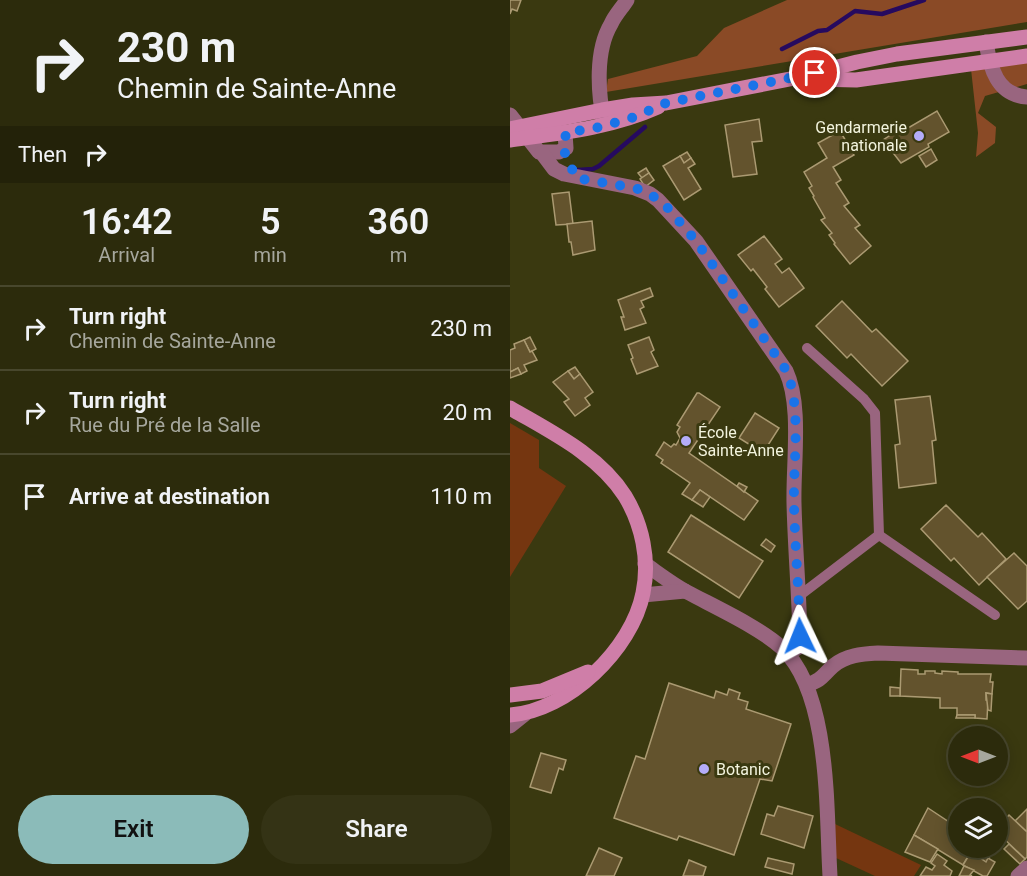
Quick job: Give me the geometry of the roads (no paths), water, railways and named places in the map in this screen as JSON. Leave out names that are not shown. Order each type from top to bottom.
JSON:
[{"type":"main road","points":[[517,127],[565,133],[633,105],[666,103],[795,78],[897,54],[1027,36]]},
{"type":"main road","points":[[795,78],[856,80],[1027,56]]},
{"type":"main road","points":[[517,127],[547,121],[603,118]]},
{"type":"main road","points":[[510,140],[517,127]]},
{"type":"main road","points":[[510,408],[583,453],[612,480],[623,494],[636,520],[644,547],[645,564],[643,595],[630,627],[603,664],[562,699],[543,708],[517,714]]},
{"type":"main road","points":[[511,695],[542,691],[592,671],[603,664]]},
{"type":"street","points":[[603,118],[600,100],[600,58],[609,26],[627,0]]},
{"type":"street","points":[[986,42],[989,61],[1003,89],[1018,96],[1027,97]]},
{"type":"street","points":[[547,121],[565,133],[567,144],[564,151],[576,178]]},
{"type":"street","points":[[517,127],[554,169],[576,178],[635,188],[650,194],[666,206],[696,241],[786,370],[794,401],[794,503],[799,596],[799,647],[788,654]]},
{"type":"street","points":[[542,153],[564,151]]},
{"type":"street","points":[[645,564],[685,591],[766,636],[788,654],[807,685],[816,717],[821,751],[830,876]]},
{"type":"street","points":[[643,595],[685,591]]},
{"type":"street","points":[[807,685],[822,679],[839,662],[858,655],[878,653],[1027,658]]},
{"type":"street","points":[[510,726],[517,714]]},
{"type":"street","points":[[1018,876],[1027,868]]},
{"type":"lane","points":[[807,348],[864,399],[875,413],[879,535]]},
{"type":"lane","points":[[799,596],[879,535]]},
{"type":"lane","points":[[879,535],[995,615]]},
{"type":"waterway","points":[[782,49],[818,31],[827,30],[855,11],[882,14],[924,0]]},
{"type":"waterway","points":[[578,170],[593,169],[599,166],[645,127]]},
{"type":"place","name":"Gendarmerie nationale","points":[[919,136]]},
{"type":"place","name":"École Sainte-Anne","points":[[686,441]]},
{"type":"place","name":"Botanic","points":[[704,769]]}]
